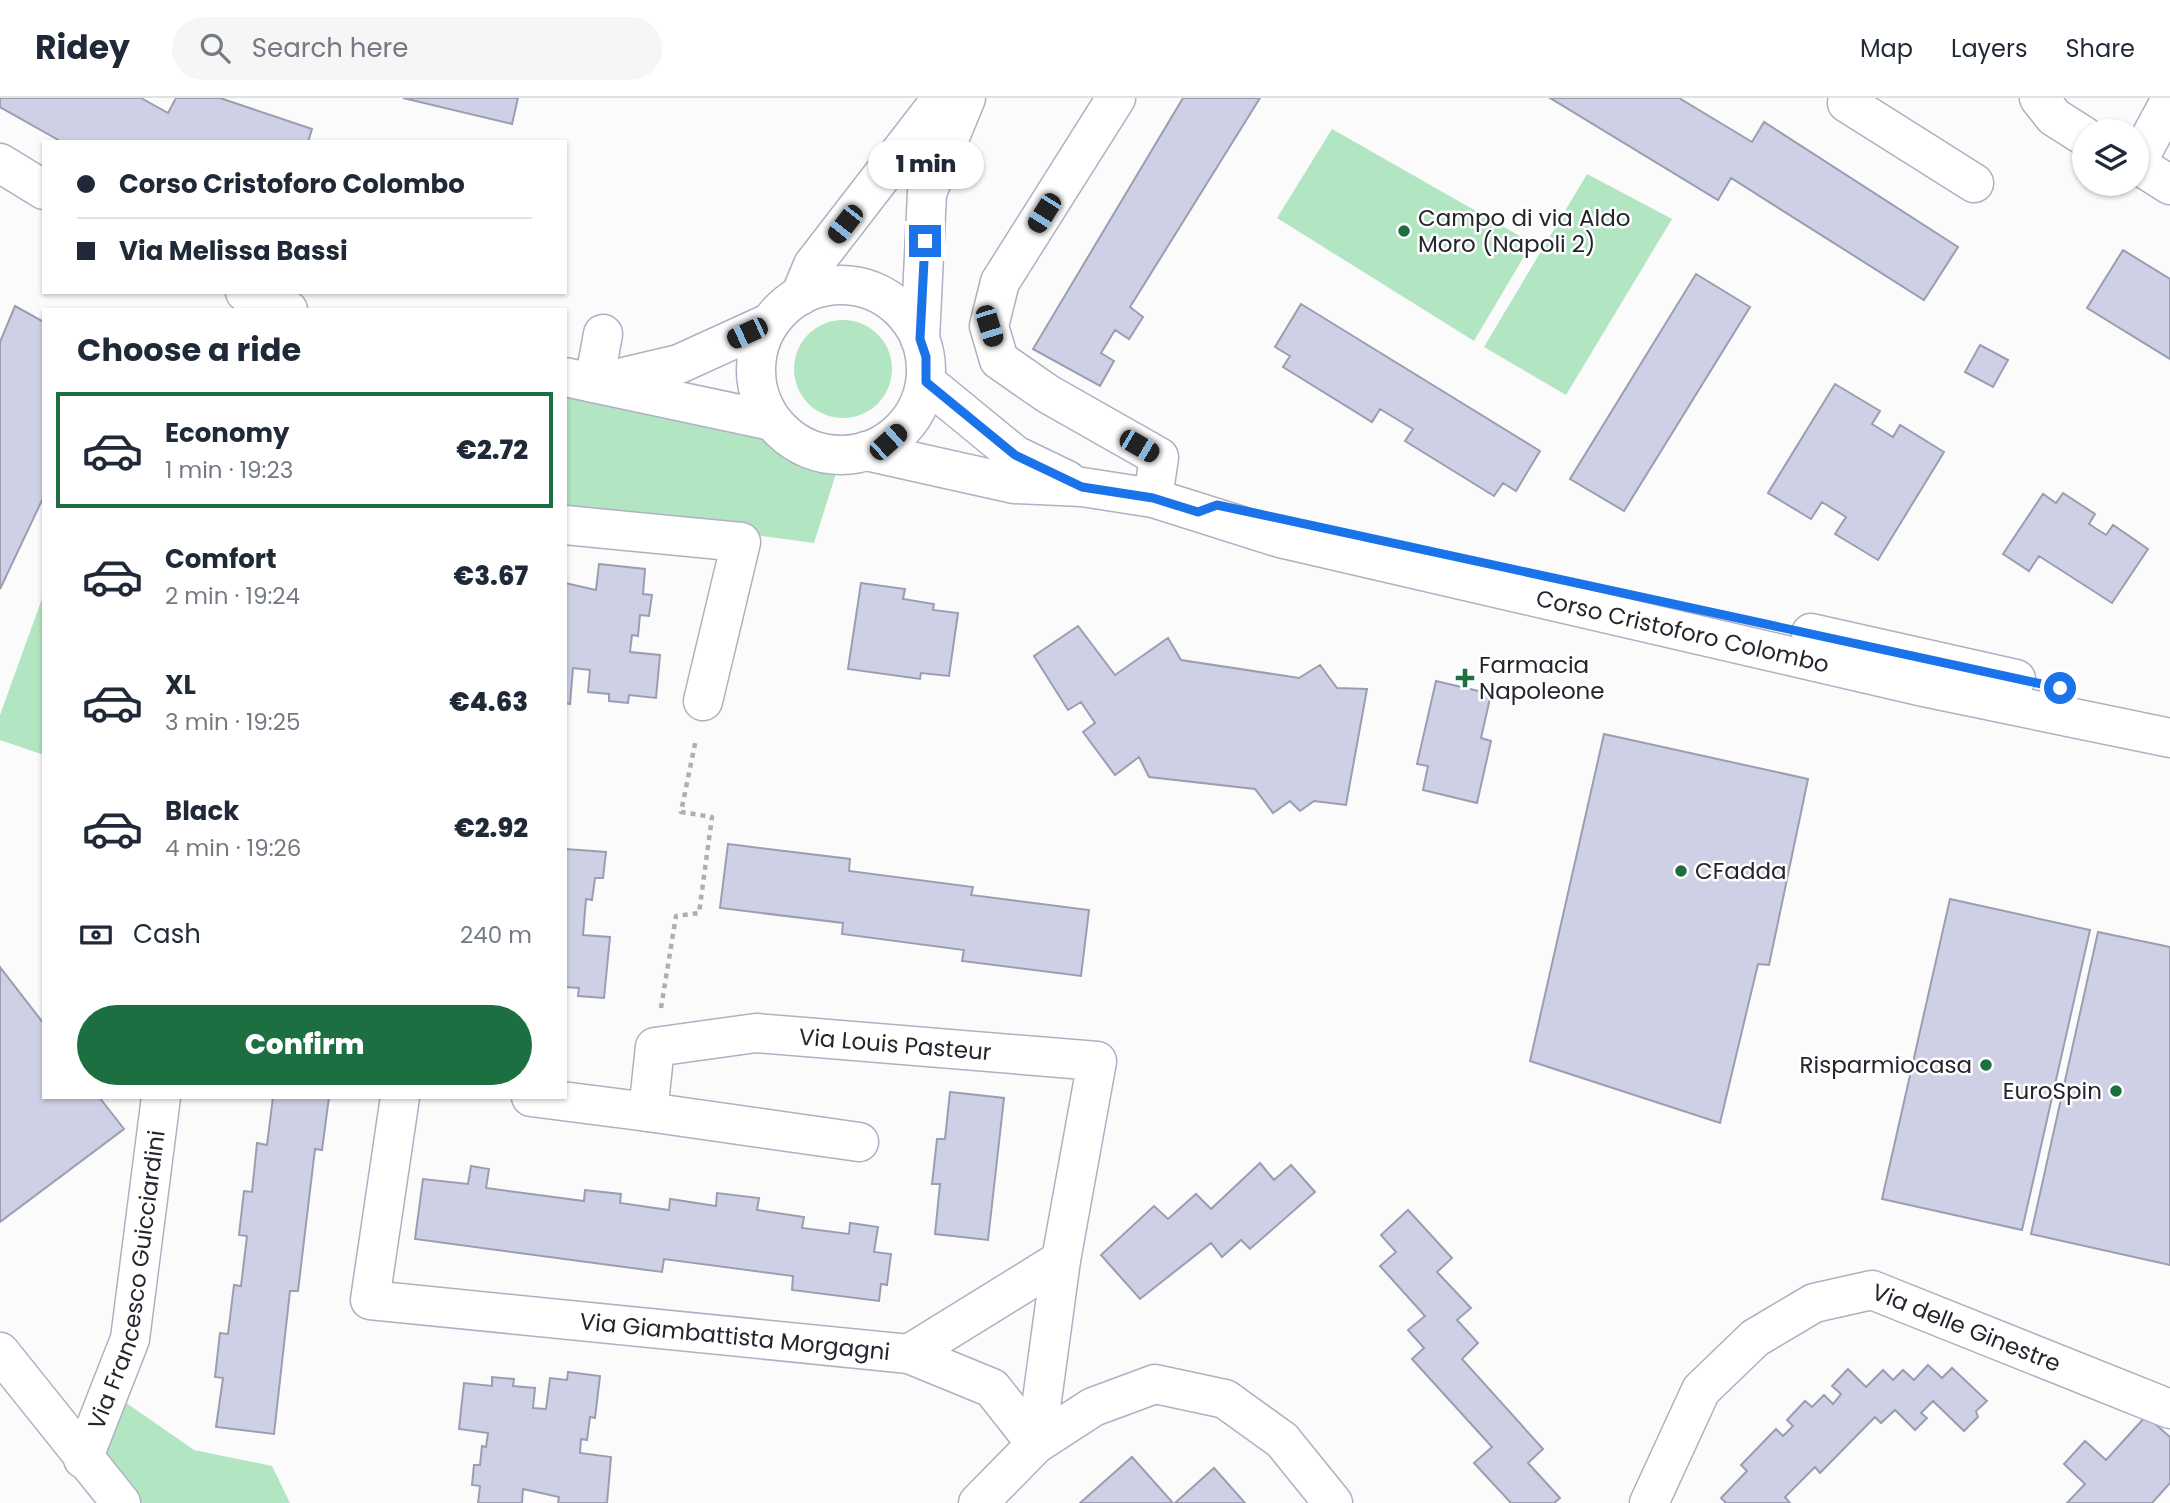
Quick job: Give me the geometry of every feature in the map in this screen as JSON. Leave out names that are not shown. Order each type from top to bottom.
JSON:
[{"type":"street","points":[[800,296],[813,265],[942,98]]},
{"type":"street","points":[[920,339],[927,192],[966,98]]},
{"type":"street","points":[[1116,98],[1000,282],[989,326],[999,360],[1048,394],[1158,457],[1153,498]]},
{"type":"street","points":[[2039,98],[2054,117],[2072,128]]},
{"type":"street","points":[[1846,100],[1974,183]]},
{"type":"street","points":[[2149,140],[2170,101]]},
{"type":"street","points":[[0,163],[42,189]]},
{"type":"street","points":[[2149,171],[2170,185]]},
{"type":"street","name":"Corso Cristoforo Colombo","points":[[845,284],[874,291],[898,306],[920,339],[926,357],[926,382],[919,405],[906,425],[888,442],[866,451],[840,455],[814,451],[791,439],[772,421],[760,398],[755,373],[758,346],[769,323],[789,302],[800,296],[816,288],[845,284]]},
{"type":"street","points":[[251,294],[283,308]]},
{"type":"street","name":"Corso Cristoforo Colombo","points":[[580,380],[679,364],[769,323]]},
{"type":"street","points":[[580,380],[603,334]]},
{"type":"street","name":"Corso Cristoforo Colombo","points":[[580,380],[772,421]]},
{"type":"street","name":"Corso Cristoforo Colombo","points":[[926,382],[1015,455],[1082,487]]},
{"type":"street","name":"Corso Cristoforo Colombo","points":[[866,451],[1014,484],[1082,487],[1153,498],[1279,538],[1928,688],[2170,738]]},
{"type":"street","name":"Corso Cristoforo Colombo","points":[[1198,512],[1217,505],[2170,712]]},
{"type":"street","points":[[567,525],[741,542],[703,701]]},
{"type":"street","name":"Via Louis Pasteur","points":[[655,1047],[756,1033],[1097,1061],[1061,1260],[1036,1444]]},
{"type":"street","points":[[648,1112],[655,1047]]},
{"type":"street","name":"Via Francesco Guicciardini","points":[[83,1459],[130,1339],[161,1099]]},
{"type":"street","name":"Via Giambattista Morgagni","points":[[400,1099],[370,1300],[909,1354],[992,1388],[1036,1444]]},
{"type":"street","points":[[547,1099],[859,1142]]},
{"type":"street","points":[[909,1354],[1061,1260]]},
{"type":"street","name":"Via delle Ginestre","points":[[1649,1503],[1701,1390],[1755,1338],[1814,1303],[1872,1290],[2170,1409]]},
{"type":"street","points":[[0,1352],[83,1459],[121,1503]]},
{"type":"street","points":[[978,1503],[1036,1444],[1093,1407],[1155,1384],[1226,1399],[1282,1440],[1332,1503]]},
{"type":"path","points":[[655,1047],[676,916],[699,914],[712,817],[681,812],[703,701]]},
{"type":"green space","name":"Campo di via Aldo Moro (Napoli 2)","points":[[1332,129],[1532,243],[1474,341],[1277,218]]},
{"type":"green space","name":"Campo di via Aldo Moro (Napoli 2)","points":[[1587,174],[1672,219],[1566,395],[1484,347]]},
{"type":"green space","points":[[833,320],[853,320],[878,334],[889,350],[892,369],[889,388],[878,404],[853,418],[833,418],[816,410],[802,396],[794,379],[794,359],[802,342],[816,328]]},
{"type":"green space","points":[[567,388],[769,427],[793,447],[839,464],[814,543],[567,510]]},
{"type":"green space","points":[[42,599],[42,754],[0,740],[0,715]]},
{"type":"green space","points":[[122,1400],[194,1450],[272,1466],[290,1503],[137,1503],[94,1455]]},
{"type":"building","points":[[0,98],[141,98],[168,113],[176,98],[220,98],[312,129],[309,140],[58,140],[0,107]]},
{"type":"building","points":[[403,98],[518,98],[512,124]]},
{"type":"building","points":[[1183,98],[1260,98],[1130,307],[1143,317],[1129,339],[1115,330],[1101,353],[1114,361],[1100,386],[1033,349]]},
{"type":"building","points":[[1550,98],[1679,98],[1752,142],[1764,122],[1958,247],[1924,300],[1731,178],[1718,200]]},
{"type":"building","points":[[2123,250],[2170,279],[2170,359],[2087,308]]},
{"type":"building","points":[[1696,274],[1750,307],[1624,511],[1570,479]]},
{"type":"building","points":[[1301,304],[1540,451],[1516,491],[1503,483],[1494,496],[1405,441],[1413,429],[1380,409],[1372,422],[1283,367],[1290,356],[1275,347]]},
{"type":"building","points":[[15,306],[42,321],[42,500],[0,589],[0,342]]},
{"type":"building","points":[[1980,345],[2008,360],[1993,387],[1965,372]]},
{"type":"building","points":[[1835,384],[1880,411],[1872,424],[1893,437],[1900,425],[1944,452],[1878,560],[1835,534],[1846,517],[1822,502],[1811,519],[1768,493]]},
{"type":"building","points":[[2063,493],[2095,514],[2089,524],[2106,535],[2113,525],[2148,549],[2112,603],[2039,556],[2029,571],[2003,554],[2043,494],[2056,503]]},
{"type":"building","points":[[599,564],[645,569],[643,594],[652,595],[649,616],[640,615],[638,636],[632,635],[630,652],[660,655],[656,698],[629,695],[628,703],[609,701],[609,694],[588,692],[590,670],[573,668],[570,704],[567,703],[567,583],[596,590]]},
{"type":"building","points":[[861,583],[905,589],[903,599],[934,604],[933,610],[958,613],[949,676],[921,673],[920,679],[848,669]]},
{"type":"building","points":[[1078,626],[1115,675],[1168,638],[1181,660],[1299,678],[1320,665],[1337,688],[1367,689],[1346,805],[1314,801],[1300,811],[1290,801],[1273,813],[1255,789],[1149,777],[1139,757],[1115,775],[1083,732],[1095,723],[1081,702],[1068,710],[1034,656]]},
{"type":"building","points":[[1436,681],[1491,694],[1481,738],[1491,741],[1477,803],[1423,790],[1428,766],[1417,764]]},
{"type":"building","name":"CFadda","points":[[1604,734],[1808,779],[1769,965],[1758,964],[1720,1123],[1530,1061]]},
{"type":"building","points":[[728,844],[850,859],[849,871],[973,887],[971,895],[1089,910],[1081,976],[962,961],[964,950],[842,934],[843,923],[720,908]]},
{"type":"building","points":[[567,849],[606,852],[603,878],[595,878],[592,900],[586,899],[583,935],[610,937],[604,998],[578,996],[579,988],[567,987]]},
{"type":"building","name":"Risparmiocasa","points":[[1950,899],[2090,930],[2022,1230],[1882,1199]]},
{"type":"building","name":"EuroSpin","points":[[2098,932],[2170,947],[2170,1265],[2031,1234]]},
{"type":"building","points":[[0,967],[42,1021],[42,1099],[101,1099],[124,1129],[0,1222]]},
{"type":"building","points":[[950,1092],[1004,1098],[988,1240],[935,1234],[940,1184],[932,1184],[937,1139],[945,1139]]},
{"type":"building","points":[[273,1099],[329,1099],[322,1150],[315,1149],[298,1291],[290,1291],[274,1434],[216,1427],[223,1378],[215,1377],[220,1333],[228,1334],[234,1285],[241,1286],[247,1236],[239,1235],[244,1191],[252,1192],[257,1143],[267,1145]]},
{"type":"building","points":[[1260,1163],[1274,1180],[1291,1165],[1315,1192],[1250,1249],[1241,1240],[1222,1257],[1211,1243],[1140,1299],[1101,1255],[1154,1206],[1168,1219],[1196,1194],[1211,1209]]},
{"type":"building","points":[[471,1166],[489,1169],[486,1188],[584,1201],[585,1190],[621,1194],[620,1203],[669,1210],[670,1199],[716,1206],[717,1193],[759,1198],[757,1210],[804,1217],[802,1228],[849,1234],[850,1223],[878,1227],[874,1252],[891,1254],[887,1285],[881,1284],[879,1301],[792,1290],[793,1276],[664,1259],[662,1272],[415,1239],[423,1179],[468,1184]]},
{"type":"building","points":[[1408,1210],[1452,1258],[1437,1272],[1471,1308],[1457,1320],[1478,1343],[1462,1359],[1543,1449],[1528,1463],[1560,1498],[1554,1503],[1511,1503],[1474,1463],[1492,1447],[1412,1359],[1424,1348],[1408,1330],[1425,1316],[1380,1266],[1396,1252],[1381,1235]]},
{"type":"building","points":[[1928,1365],[1942,1378],[1952,1368],[1987,1401],[1976,1411],[1978,1417],[1964,1431],[1933,1401],[1921,1413],[1927,1418],[1915,1430],[1895,1410],[1881,1423],[1875,1417],[1820,1473],[1815,1467],[1785,1497],[1790,1503],[1726,1503],[1721,1498],[1747,1471],[1741,1465],[1776,1429],[1783,1436],[1793,1426],[1787,1420],[1805,1401],[1812,1407],[1824,1395],[1833,1404],[1841,1394],[1832,1386],[1848,1369],[1866,1387],[1883,1370],[1893,1380],[1903,1370],[1914,1380]]},
{"type":"building","points":[[568,1372],[600,1376],[595,1418],[590,1417],[587,1440],[581,1439],[580,1453],[611,1457],[607,1503],[558,1503],[559,1497],[523,1489],[522,1503],[478,1503],[480,1486],[472,1485],[474,1465],[480,1465],[482,1446],[486,1447],[488,1433],[459,1429],[464,1383],[492,1386],[492,1377],[514,1379],[513,1386],[535,1388],[533,1408],[546,1409],[550,1378],[567,1380]]},
{"type":"building","points":[[2146,1416],[2170,1437],[2170,1483],[2152,1503],[2067,1503],[2085,1484],[2064,1464],[2085,1441],[2106,1460]]},
{"type":"building","points":[[1132,1457],[1173,1503],[1080,1503]]},
{"type":"building","points":[[1214,1468],[1245,1503],[1175,1503]]},
{"type":"place","name":"Campo di via Aldo Moro (Napoli 2)","points":[[1404,231]]},
{"type":"place","name":"Farmacia Napoleone","points":[[1465,678]]},
{"type":"place","name":"CFadda","points":[[1681,871]]},
{"type":"place","name":"Risparmiocasa","points":[[1986,1065]]},
{"type":"place","name":"EuroSpin","points":[[2116,1091]]},
{"type":"route","points":[[925,241],[920,339],[926,357],[926,382],[1015,455],[1082,487],[1153,498],[1198,512],[1217,505],[2060,688]]}]
